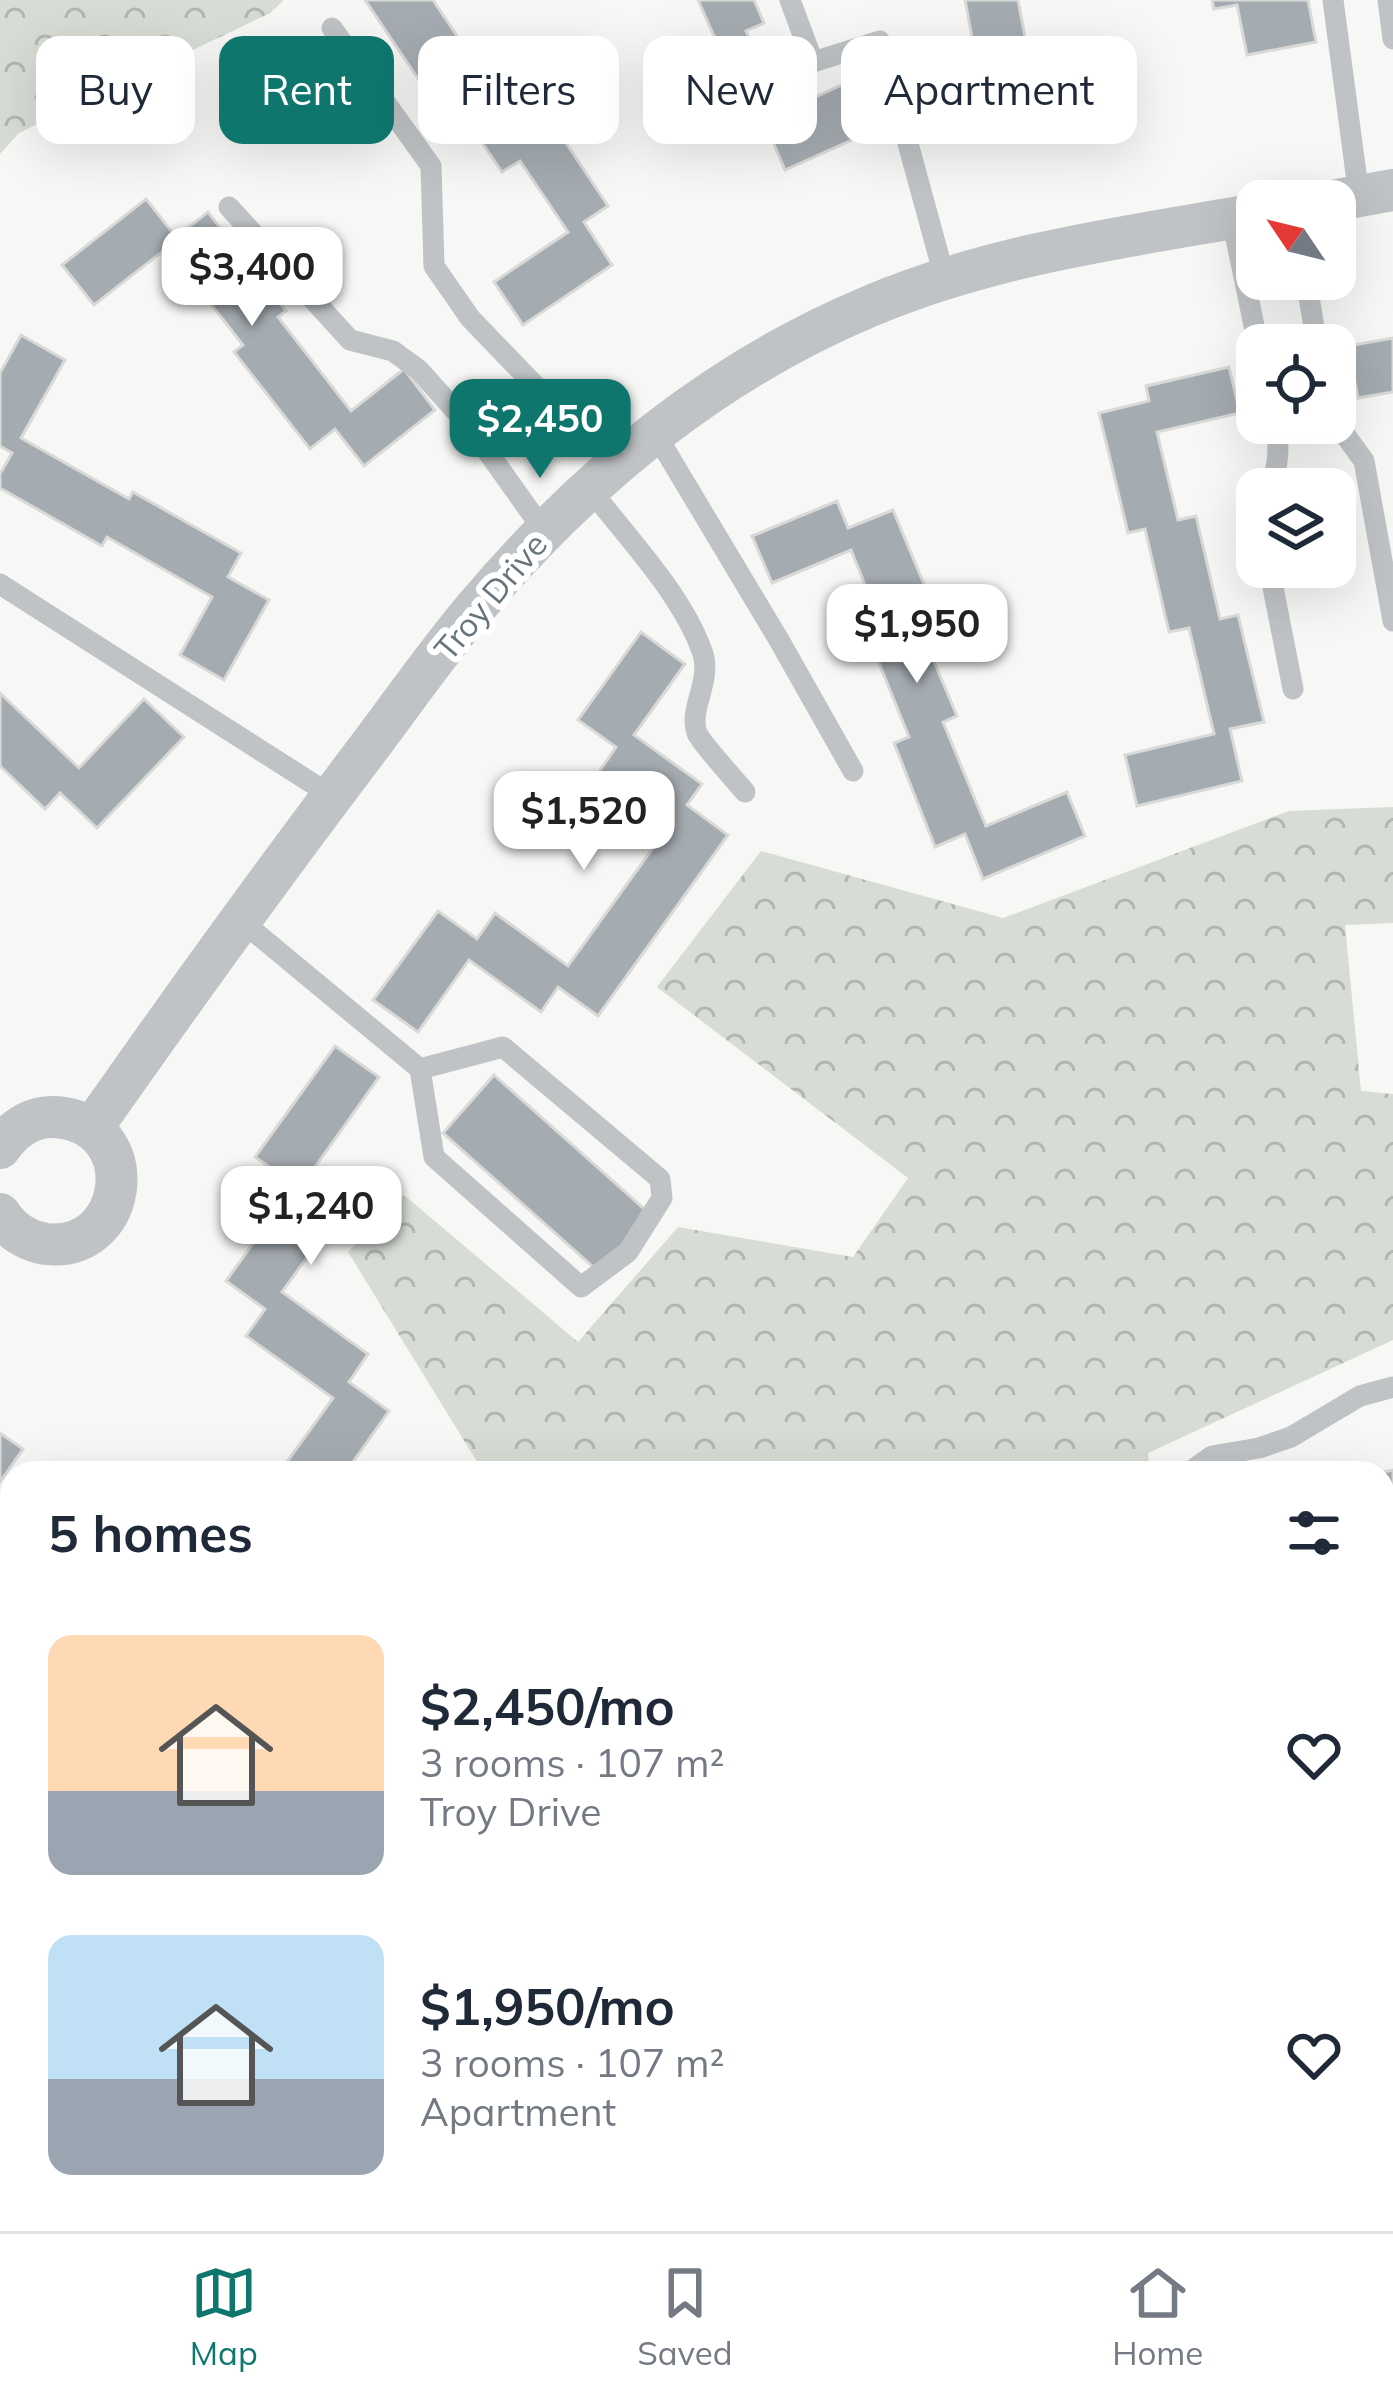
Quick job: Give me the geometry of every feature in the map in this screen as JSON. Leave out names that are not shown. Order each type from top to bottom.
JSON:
[{"type":"street","name":"Troy Drive","points":[[92,1129],[239,919],[473,610],[544,531],[655,433],[694,402],[779,350],[868,307],[945,279],[1064,248],[1236,217]]},
{"type":"street","points":[[0,1148],[16,1128],[34,1119],[74,1119],[107,1144],[116,1164],[118,1186],[100,1225],[62,1244],[40,1243],[20,1235],[0,1214]]},
{"type":"lane","points":[[790,0],[813,62],[880,41],[945,279]]},
{"type":"lane","points":[[1333,0],[1361,196]]},
{"type":"lane","points":[[1388,0],[1393,39]]},
{"type":"lane","points":[[332,28],[431,166],[434,266],[470,318],[548,399],[603,475],[656,575],[682,611],[707,667],[697,705],[697,733],[745,792]]},
{"type":"lane","points":[[229,207],[350,340],[393,351],[419,370],[470,427],[544,531]]},
{"type":"lane","points":[[655,433],[853,771]]},
{"type":"lane","points":[[1351,444],[1364,461],[1393,621]]},
{"type":"lane","points":[[0,584],[332,796]]},
{"type":"lane","points":[[1273,588],[1293,689]]},
{"type":"lane","points":[[239,919],[420,1070],[434,1157],[581,1287],[628,1252],[662,1198],[660,1179],[503,1047],[420,1070]]},
{"type":"lane","points":[[1205,1461],[1291,1437],[1360,1396],[1393,1387]]},
{"type":"green space","points":[[0,0],[284,0],[270,13],[195,49],[195,36],[36,36],[36,125],[19,133],[0,154]]},
{"type":"green space","points":[[1393,807],[1393,923],[1345,925],[1361,1091],[1393,1094],[1393,1340],[1148,1453],[1149,1461],[477,1461],[348,1252],[404,1195],[578,1342],[678,1227],[853,1257],[908,1178],[657,987],[761,851],[1003,918],[1289,811]]},
{"type":"building","points":[[365,0],[433,0],[457,36],[418,36],[418,79],[394,36],[389,36]]},
{"type":"building","points":[[698,0],[754,0],[764,23],[746,31],[748,36],[714,36]]},
{"type":"building","points":[[965,0],[1018,0],[1025,36],[972,36]]},
{"type":"building","points":[[1212,0],[1308,0],[1316,42],[1247,55],[1237,5],[1214,9]]},
{"type":"building","points":[[841,85],[843,144],[785,170],[774,144],[817,144],[817,96]]},
{"type":"building","points":[[483,144],[567,144],[608,206],[584,222],[612,265],[523,325],[494,282],[568,232],[520,161],[502,172]]},
{"type":"building","points":[[146,199],[176,237],[208,212],[286,311],[278,317],[351,411],[404,369],[435,410],[364,466],[335,429],[310,449],[234,352],[243,345],[167,248],[94,305],[62,265]]},
{"type":"building","points":[[21,335],[65,360],[21,438],[129,499],[133,492],[241,553],[228,577],[269,600],[224,680],[180,655],[212,597],[107,537],[102,546],[0,488],[0,474],[12,453],[0,446],[0,373]]},
{"type":"building","points":[[1393,338],[1393,392],[1358,398],[1356,345]]},
{"type":"building","points":[[1229,367],[1236,414],[1157,432],[1178,520],[1196,516],[1220,619],[1238,615],[1264,722],[1230,729],[1242,781],[1137,806],[1125,755],[1214,734],[1189,628],[1169,632],[1145,529],[1128,533],[1099,413],[1149,401],[1146,386]]},
{"type":"building","points":[[837,501],[848,528],[893,510],[936,613],[917,621],[957,716],[943,722],[986,826],[1067,792],[1085,836],[983,879],[965,834],[935,847],[894,743],[909,737],[868,636],[883,630],[851,550],[772,583],[752,536]]},
{"type":"building","points":[[641,632],[685,664],[634,735],[702,784],[687,805],[728,835],[598,1016],[558,987],[541,1012],[469,960],[418,1032],[373,1000],[438,911],[477,939],[495,913],[568,966],[671,823],[599,772],[616,747],[578,720]]},
{"type":"building","points":[[0,693],[79,768],[144,699],[184,737],[97,828],[60,793],[45,809],[0,766]]},
{"type":"building","points":[[335,1046],[379,1077],[313,1170],[351,1197],[282,1292],[368,1354],[349,1382],[389,1411],[354,1461],[288,1461],[333,1398],[246,1336],[265,1309],[226,1281],[295,1185],[255,1157]]},
{"type":"building","points":[[494,1075],[652,1216],[601,1274],[443,1133]]},
{"type":"building","points":[[0,1433],[23,1449],[15,1461],[0,1461]]}]
